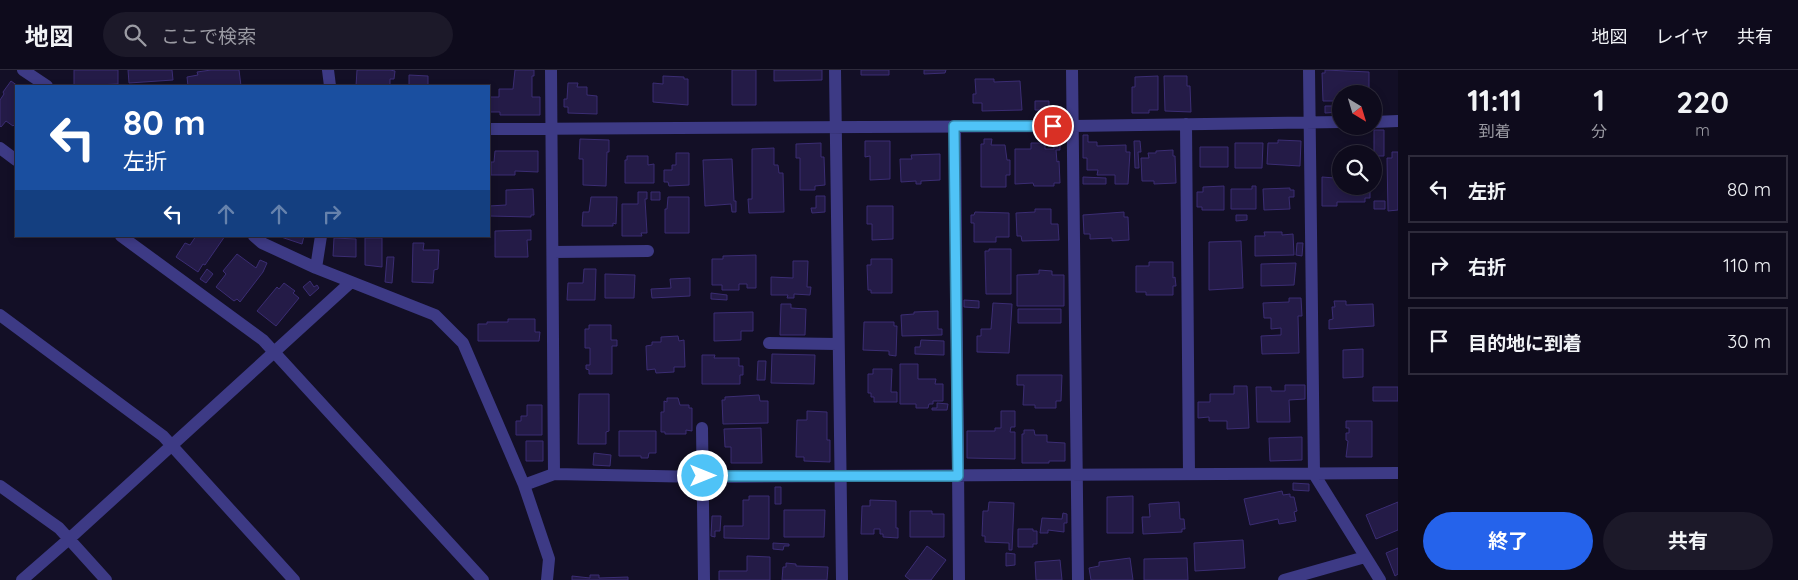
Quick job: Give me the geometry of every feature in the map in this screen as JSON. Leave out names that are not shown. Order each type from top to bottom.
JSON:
[{"type":"street","points":[[23,70],[46,85]]},
{"type":"street","points":[[328,70],[330,85]]},
{"type":"street","points":[[552,70],[554,474]]},
{"type":"street","points":[[834,70],[842,580]]},
{"type":"street","points":[[1072,70],[1078,580]]},
{"type":"street","points":[[1309,70],[1314,474],[1380,580]]},
{"type":"street","points":[[1382,122],[1398,121]]},
{"type":"street","points":[[490,129],[1072,126],[1332,122]]},
{"type":"street","points":[[1186,124],[1189,474]]},
{"type":"street","points":[[954,126],[959,580]]},
{"type":"street","points":[[0,148],[15,159]]},
{"type":"street","points":[[122,237],[262,340],[483,580]]},
{"type":"street","points":[[255,237],[262,243],[316,268],[435,315],[463,343],[524,485],[549,559],[547,580]]},
{"type":"street","points":[[316,268],[321,237]]},
{"type":"street","points":[[553,252],[648,251]]},
{"type":"street","points":[[22,580],[69,540],[350,282]]},
{"type":"street","points":[[0,315],[163,436],[294,580]]},
{"type":"street","points":[[769,343],[837,344]]},
{"type":"street","points":[[702,428],[704,580]]},
{"type":"street","points":[[524,485],[554,474],[958,476],[1398,472]]},
{"type":"street","points":[[0,486],[59,528],[106,580]]},
{"type":"street","points":[[1284,580],[1365,557]]},
{"type":"building","points":[[74,70],[118,70],[118,84],[74,85]]},
{"type":"building","points":[[128,70],[172,70],[173,80],[129,83]]},
{"type":"building","points":[[239,70],[241,85],[188,85],[187,77],[198,75],[197,72]]},
{"type":"building","points":[[357,70],[395,71],[394,79],[390,79],[390,85],[356,85]]},
{"type":"building","points":[[515,70],[534,70],[534,76],[532,76],[532,97],[540,97],[540,115],[500,115],[500,112],[490,112],[490,97],[499,97],[499,89],[513,89]]},
{"type":"building","points":[[732,70],[756,70],[756,105],[732,105]]},
{"type":"building","points":[[774,70],[822,70],[822,80],[774,81]]},
{"type":"building","points":[[861,70],[889,70],[889,75],[861,75]]},
{"type":"building","points":[[924,70],[946,70],[945,73],[924,74]]},
{"type":"building","points":[[1325,70],[1369,72],[1369,85],[1332,85],[1332,101],[1323,101],[1322,73],[1325,73]]},
{"type":"building","points":[[409,75],[428,76],[428,85],[409,85]]},
{"type":"building","points":[[663,76],[684,77],[684,79],[688,79],[688,105],[653,102],[653,83],[663,84]]},
{"type":"building","points":[[1158,76],[1158,110],[1149,110],[1149,113],[1132,113],[1132,87],[1135,87],[1135,77]]},
{"type":"building","points":[[1164,76],[1187,76],[1187,86],[1190,86],[1191,112],[1165,111]]},
{"type":"building","points":[[975,79],[994,79],[994,82],[1020,81],[1022,110],[982,111],[982,103],[973,103],[973,94],[976,94]]},
{"type":"building","points":[[11,81],[17,85],[15,85],[15,124],[13,126],[6,121],[0,126],[0,100],[4,94],[3,92]]},
{"type":"building","points":[[568,83],[578,83],[577,87],[587,87],[587,95],[597,96],[597,114],[568,113],[568,107],[564,107],[564,99],[567,99]]},
{"type":"building","points":[[1035,101],[1049,101],[1049,110],[1035,110]]},
{"type":"building","points":[[1325,106],[1332,106],[1332,113],[1325,113]]},
{"type":"building","points":[[1382,130],[1384,130],[1384,156],[1382,156],[1382,145],[1374,145],[1374,135],[1382,135]]},
{"type":"building","points":[[1053,135],[1060,135],[1060,150],[1056,150],[1057,162],[1059,161],[1060,183],[1054,183],[1054,186],[1034,186],[1033,183],[1015,184],[1015,149],[1031,149],[1031,143],[1045,143],[1045,149],[1054,149]]},
{"type":"building","points":[[1083,135],[1088,135],[1088,142],[1097,142],[1097,146],[1126,145],[1126,152],[1130,152],[1128,184],[1115,184],[1115,175],[1097,175],[1098,170],[1087,170],[1087,158],[1083,158]]},
{"type":"building","points":[[580,139],[609,140],[606,186],[583,185],[583,159],[579,159]]},
{"type":"building","points":[[984,139],[992,139],[991,145],[1005,145],[1007,160],[1010,160],[1010,175],[1006,175],[1006,187],[981,187],[981,144],[984,144]]},
{"type":"building","points":[[1278,140],[1301,141],[1300,166],[1267,164],[1268,143],[1278,143]]},
{"type":"building","points":[[865,141],[890,141],[890,179],[870,180],[870,156],[865,157]]},
{"type":"building","points":[[1134,141],[1140,141],[1141,152],[1138,152],[1139,168],[1135,168]]},
{"type":"building","points":[[821,143],[821,157],[824,157],[825,185],[815,186],[815,190],[800,190],[800,158],[796,158],[796,144]]},
{"type":"building","points":[[1235,143],[1263,143],[1262,168],[1235,168]]},
{"type":"building","points":[[1200,147],[1228,147],[1228,167],[1200,167]]},
{"type":"building","points":[[774,148],[774,165],[778,165],[779,173],[783,173],[784,212],[749,213],[748,199],[752,199],[752,149]]},
{"type":"building","points":[[1173,150],[1176,183],[1154,184],[1154,181],[1142,181],[1141,158],[1149,158],[1148,153],[1156,153],[1156,151]]},
{"type":"building","points":[[495,151],[538,151],[538,172],[515,171],[515,175],[491,175],[491,162],[494,162]]},
{"type":"building","points":[[1392,152],[1398,152],[1398,210],[1388,211],[1387,158],[1392,158]]},
{"type":"building","points":[[676,153],[689,153],[689,185],[669,186],[668,182],[664,182],[664,170],[672,170],[672,165],[676,165]]},
{"type":"building","points":[[940,154],[940,180],[921,181],[921,184],[916,184],[916,181],[901,182],[900,159],[912,159],[911,155]]},
{"type":"building","points":[[627,156],[648,156],[648,165],[654,164],[654,183],[625,183],[625,160],[627,160]]},
{"type":"building","points":[[732,159],[736,212],[732,212],[731,204],[705,206],[703,160]]},
{"type":"building","points":[[1083,177],[1106,178],[1106,184],[1083,184]]},
{"type":"building","points":[[1322,177],[1332,178],[1332,195],[1370,195],[1370,198],[1365,198],[1365,202],[1337,202],[1337,206],[1322,206]]},
{"type":"building","points":[[1224,186],[1224,210],[1202,210],[1202,207],[1197,207],[1197,192],[1203,192],[1203,187]]},
{"type":"building","points":[[1252,186],[1256,186],[1256,209],[1231,209],[1231,189],[1252,189]]},
{"type":"building","points":[[1290,188],[1290,190],[1294,190],[1294,197],[1289,197],[1290,209],[1264,210],[1263,189]]},
{"type":"building","points":[[533,189],[534,215],[531,215],[531,217],[490,216],[490,206],[506,205],[506,190]]},
{"type":"building","points":[[638,192],[647,192],[647,199],[645,199],[647,233],[641,233],[642,236],[622,236],[622,204],[638,204]]},
{"type":"building","points":[[651,192],[660,192],[660,200],[651,200]]},
{"type":"building","points":[[816,196],[825,196],[825,212],[812,213],[811,208],[816,208]]},
{"type":"building","points":[[591,197],[617,197],[616,224],[613,223],[613,226],[582,226],[583,212],[589,212]]},
{"type":"building","points":[[668,197],[689,197],[689,233],[665,233],[665,209],[667,209]]},
{"type":"building","points":[[1374,201],[1385,201],[1385,209],[1374,209]]},
{"type":"building","points":[[867,206],[893,206],[893,239],[872,240],[872,224],[867,224]]},
{"type":"building","points":[[1035,209],[1051,209],[1051,224],[1058,224],[1059,240],[1022,241],[1021,236],[1017,236],[1016,213],[1035,212]]},
{"type":"building","points":[[975,212],[1009,213],[1009,237],[996,237],[996,242],[974,242],[974,223],[971,223],[971,215],[974,215]]},
{"type":"building","points":[[1124,212],[1124,217],[1128,217],[1129,240],[1112,241],[1112,238],[1090,239],[1090,234],[1084,234],[1083,215]]},
{"type":"building","points":[[1236,215],[1247,215],[1247,220],[1236,221]]},
{"type":"building","points":[[531,230],[531,240],[527,240],[528,257],[495,257],[495,231]]},
{"type":"building","points":[[1264,232],[1282,232],[1282,235],[1293,234],[1294,255],[1255,256],[1255,236],[1265,236]]},
{"type":"building","points":[[195,237],[224,237],[198,272],[176,257],[185,243],[190,245]]},
{"type":"building","points":[[281,237],[304,237],[302,244]]},
{"type":"building","points":[[334,238],[356,239],[356,257],[333,256]]},
{"type":"building","points":[[365,238],[382,238],[382,267],[365,265]]},
{"type":"building","points":[[1241,241],[1243,288],[1209,290],[1209,242]]},
{"type":"building","points":[[413,243],[424,243],[423,250],[439,250],[438,269],[434,270],[433,283],[412,282]]},
{"type":"building","points":[[1297,243],[1303,243],[1302,256],[1296,255]]},
{"type":"building","points":[[989,249],[1011,249],[1011,294],[986,294],[985,251],[989,251]]},
{"type":"building","points":[[237,254],[256,268],[260,260],[267,263],[263,272],[240,302],[237,299],[234,301],[216,287],[226,274],[223,271]]},
{"type":"building","points":[[756,255],[756,288],[747,288],[747,284],[739,284],[739,290],[722,290],[722,285],[712,285],[712,259],[723,259],[723,256]]},
{"type":"building","points":[[387,257],[394,257],[392,283],[385,282]]},
{"type":"building","points":[[871,259],[892,259],[892,293],[871,293],[871,290],[868,290],[867,265],[871,265]]},
{"type":"building","points":[[793,261],[808,261],[807,287],[811,287],[810,295],[794,294],[794,298],[787,298],[788,295],[771,295],[771,277],[793,278]]},
{"type":"building","points":[[1149,262],[1173,262],[1173,278],[1175,277],[1176,286],[1173,286],[1173,295],[1146,295],[1146,292],[1136,292],[1136,266],[1149,266]]},
{"type":"building","points":[[1296,263],[1294,285],[1261,286],[1261,264]]},
{"type":"building","points":[[207,269],[213,274],[206,283],[200,279]]},
{"type":"building","points":[[584,269],[596,269],[595,300],[567,300],[568,283],[583,283]]},
{"type":"building","points":[[1039,270],[1052,271],[1052,275],[1064,275],[1064,306],[1017,306],[1017,275],[1039,274]]},
{"type":"building","points":[[605,274],[635,275],[634,298],[605,298]]},
{"type":"building","points":[[690,278],[690,296],[652,298],[651,289],[671,288],[670,279]]},
{"type":"building","points":[[310,281],[314,287],[317,285],[319,288],[310,296],[303,287]]},
{"type":"building","points":[[284,283],[295,291],[293,293],[299,298],[276,326],[257,311],[277,287],[279,289]]},
{"type":"building","points":[[711,293],[727,295],[727,300],[711,299]]},
{"type":"building","points":[[1289,298],[1301,298],[1302,316],[1298,316],[1299,353],[1262,354],[1261,336],[1281,335],[1281,328],[1271,329],[1271,318],[1264,318],[1263,303],[1289,302]]},
{"type":"building","points":[[964,300],[979,301],[979,308],[964,307]]},
{"type":"building","points":[[1334,301],[1346,301],[1346,305],[1373,304],[1374,326],[1329,329],[1329,320],[1333,319],[1332,307],[1335,307]]},
{"type":"building","points":[[993,303],[1012,304],[1009,353],[977,352],[977,336],[981,336],[981,329],[991,329]]},
{"type":"building","points":[[781,304],[791,304],[791,308],[806,309],[805,335],[780,335]]},
{"type":"building","points":[[1018,309],[1061,309],[1061,323],[1018,323]]},
{"type":"building","points":[[938,311],[938,329],[942,329],[942,335],[902,336],[901,315],[914,314],[914,312]]},
{"type":"building","points":[[753,312],[753,331],[741,331],[741,340],[714,341],[714,313]]},
{"type":"building","points":[[508,319],[535,319],[535,332],[540,332],[539,341],[478,341],[478,324],[508,322]]},
{"type":"building","points":[[864,322],[894,322],[894,326],[897,326],[896,356],[889,355],[889,351],[863,350]]},
{"type":"building","points":[[589,325],[611,325],[611,340],[617,340],[617,346],[612,346],[612,374],[589,374],[589,370],[586,369],[586,365],[590,365],[590,348],[585,348],[585,329],[589,329]]},
{"type":"building","points":[[678,336],[679,341],[684,340],[685,367],[674,367],[674,372],[656,373],[655,369],[647,370],[646,346],[652,345],[652,342],[661,342],[661,337]]},
{"type":"building","points":[[921,340],[944,341],[944,355],[915,354],[915,347],[920,347]]},
{"type":"building","points":[[1363,349],[1363,377],[1343,378],[1343,350]]},
{"type":"building","points":[[772,354],[815,355],[814,384],[771,383]]},
{"type":"building","points":[[702,355],[715,355],[714,358],[739,358],[739,366],[743,366],[740,384],[702,384]]},
{"type":"building","points":[[758,361],[766,361],[765,380],[757,380]]},
{"type":"building","points":[[900,364],[918,364],[918,379],[936,379],[935,384],[943,384],[943,401],[933,401],[933,404],[929,404],[928,408],[916,408],[916,404],[900,404]]},
{"type":"building","points":[[873,369],[892,369],[891,392],[897,392],[897,402],[874,402],[874,397],[871,397],[871,393],[868,393],[868,374],[873,374]]},
{"type":"building","points":[[1017,375],[1062,375],[1061,401],[1056,401],[1056,408],[1035,408],[1035,405],[1023,405],[1024,385],[1017,385]]},
{"type":"building","points":[[1285,385],[1305,385],[1305,399],[1289,400],[1290,422],[1257,422],[1256,387],[1271,387],[1271,391],[1285,391]]},
{"type":"building","points":[[1234,386],[1247,386],[1249,428],[1227,429],[1227,421],[1209,421],[1209,417],[1198,418],[1198,402],[1210,402],[1210,394],[1234,394]]},
{"type":"building","points":[[1373,387],[1398,387],[1398,401],[1373,401]]},
{"type":"building","points":[[579,394],[609,394],[609,431],[606,432],[606,444],[578,444]]},
{"type":"building","points":[[759,395],[760,401],[768,401],[768,423],[723,424],[722,400],[725,400],[725,397]]},
{"type":"building","points":[[667,398],[678,398],[680,405],[689,405],[689,408],[692,408],[692,431],[686,430],[686,434],[665,434],[665,432],[661,432],[661,412],[664,412],[664,401],[667,402]]},
{"type":"building","points":[[937,403],[948,404],[947,410],[932,410],[932,408],[937,408]]},
{"type":"building","points":[[527,405],[542,405],[542,435],[516,435],[516,421],[521,421],[521,416],[527,416]]},
{"type":"building","points":[[807,411],[827,412],[827,440],[830,440],[830,462],[804,461],[804,457],[796,457],[797,420],[807,420]]},
{"type":"building","points":[[1001,411],[1015,411],[1015,427],[1011,427],[1010,432],[1015,432],[1015,459],[967,458],[967,431],[995,431],[995,428],[1001,428]]},
{"type":"building","points":[[1346,421],[1372,421],[1372,457],[1346,457],[1348,441],[1346,440],[1346,433],[1349,433],[1349,428],[1346,428]]},
{"type":"building","points":[[761,428],[762,463],[731,463],[731,447],[725,447],[724,429]]},
{"type":"building","points":[[1024,430],[1034,430],[1035,435],[1047,435],[1047,442],[1065,443],[1065,461],[1022,463],[1022,434],[1024,434]]},
{"type":"building","points":[[619,431],[656,431],[656,453],[649,453],[648,458],[641,458],[641,456],[619,456]]},
{"type":"building","points":[[1302,437],[1302,460],[1270,461],[1269,438]]},
{"type":"building","points":[[526,441],[543,441],[543,461],[526,461]]},
{"type":"building","points":[[594,453],[611,455],[610,466],[593,465]]},
{"type":"building","points":[[1293,483],[1309,484],[1309,491],[1293,490]]},
{"type":"building","points":[[775,487],[781,487],[781,504],[775,504]]},
{"type":"building","points":[[1282,491],[1283,495],[1290,494],[1290,497],[1294,497],[1297,511],[1294,512],[1296,521],[1279,524],[1278,519],[1250,525],[1244,499]]},
{"type":"building","points":[[749,496],[769,496],[769,539],[724,538],[724,526],[743,526],[743,500],[749,500]]},
{"type":"building","points":[[1133,496],[1133,533],[1107,533],[1107,497]]},
{"type":"building","points":[[870,500],[896,501],[898,538],[883,537],[883,534],[880,534],[880,529],[874,529],[874,534],[861,534],[862,506],[870,506]]},
{"type":"building","points":[[989,502],[1014,503],[1012,550],[1009,550],[1009,543],[985,542],[985,536],[982,536],[983,511],[988,511]]},
{"type":"building","points":[[1179,502],[1180,519],[1184,519],[1185,529],[1182,529],[1182,532],[1143,534],[1142,517],[1150,517],[1149,504]]},
{"type":"building","points":[[1398,502],[1398,530],[1376,539],[1366,515]]},
{"type":"building","points":[[784,510],[825,510],[824,537],[784,537]]},
{"type":"building","points":[[910,511],[932,511],[932,514],[944,514],[944,537],[910,537]]},
{"type":"building","points":[[1063,513],[1067,514],[1064,532],[1048,530],[1048,533],[1040,533],[1042,518],[1062,519]]},
{"type":"building","points":[[712,516],[721,516],[720,531],[715,531],[715,537],[711,536]]},
{"type":"building","points":[[1018,529],[1033,529],[1033,531],[1037,531],[1037,544],[1033,544],[1033,547],[1018,547]]},
{"type":"building","points":[[1243,540],[1245,568],[1195,571],[1194,543]]},
{"type":"building","points":[[773,543],[789,544],[789,546],[784,546],[783,550],[773,549]]},
{"type":"building","points":[[927,546],[946,560],[931,580],[910,580],[905,576]]},
{"type":"building","points":[[1398,548],[1398,574],[1395,576],[1386,553]]},
{"type":"building","points":[[1006,553],[1015,554],[1015,565],[1006,566]]},
{"type":"building","points":[[747,556],[770,557],[770,580],[719,580],[719,571],[747,571]]},
{"type":"building","points":[[1130,558],[1133,580],[1091,580],[1089,568],[1099,566],[1099,562]]},
{"type":"building","points":[[1187,558],[1188,580],[1144,580],[1144,559]]},
{"type":"building","points":[[1060,560],[1062,580],[1036,580],[1035,562]]},
{"type":"building","points":[[786,563],[796,564],[796,566],[828,567],[827,580],[782,580],[783,567],[786,567]]},
{"type":"building","points":[[590,575],[599,575],[599,578],[628,577],[628,580],[572,580],[572,576],[590,578]]},
{"type":"route","points":[[703,476],[958,476],[954,126],[1053,126]]}]
